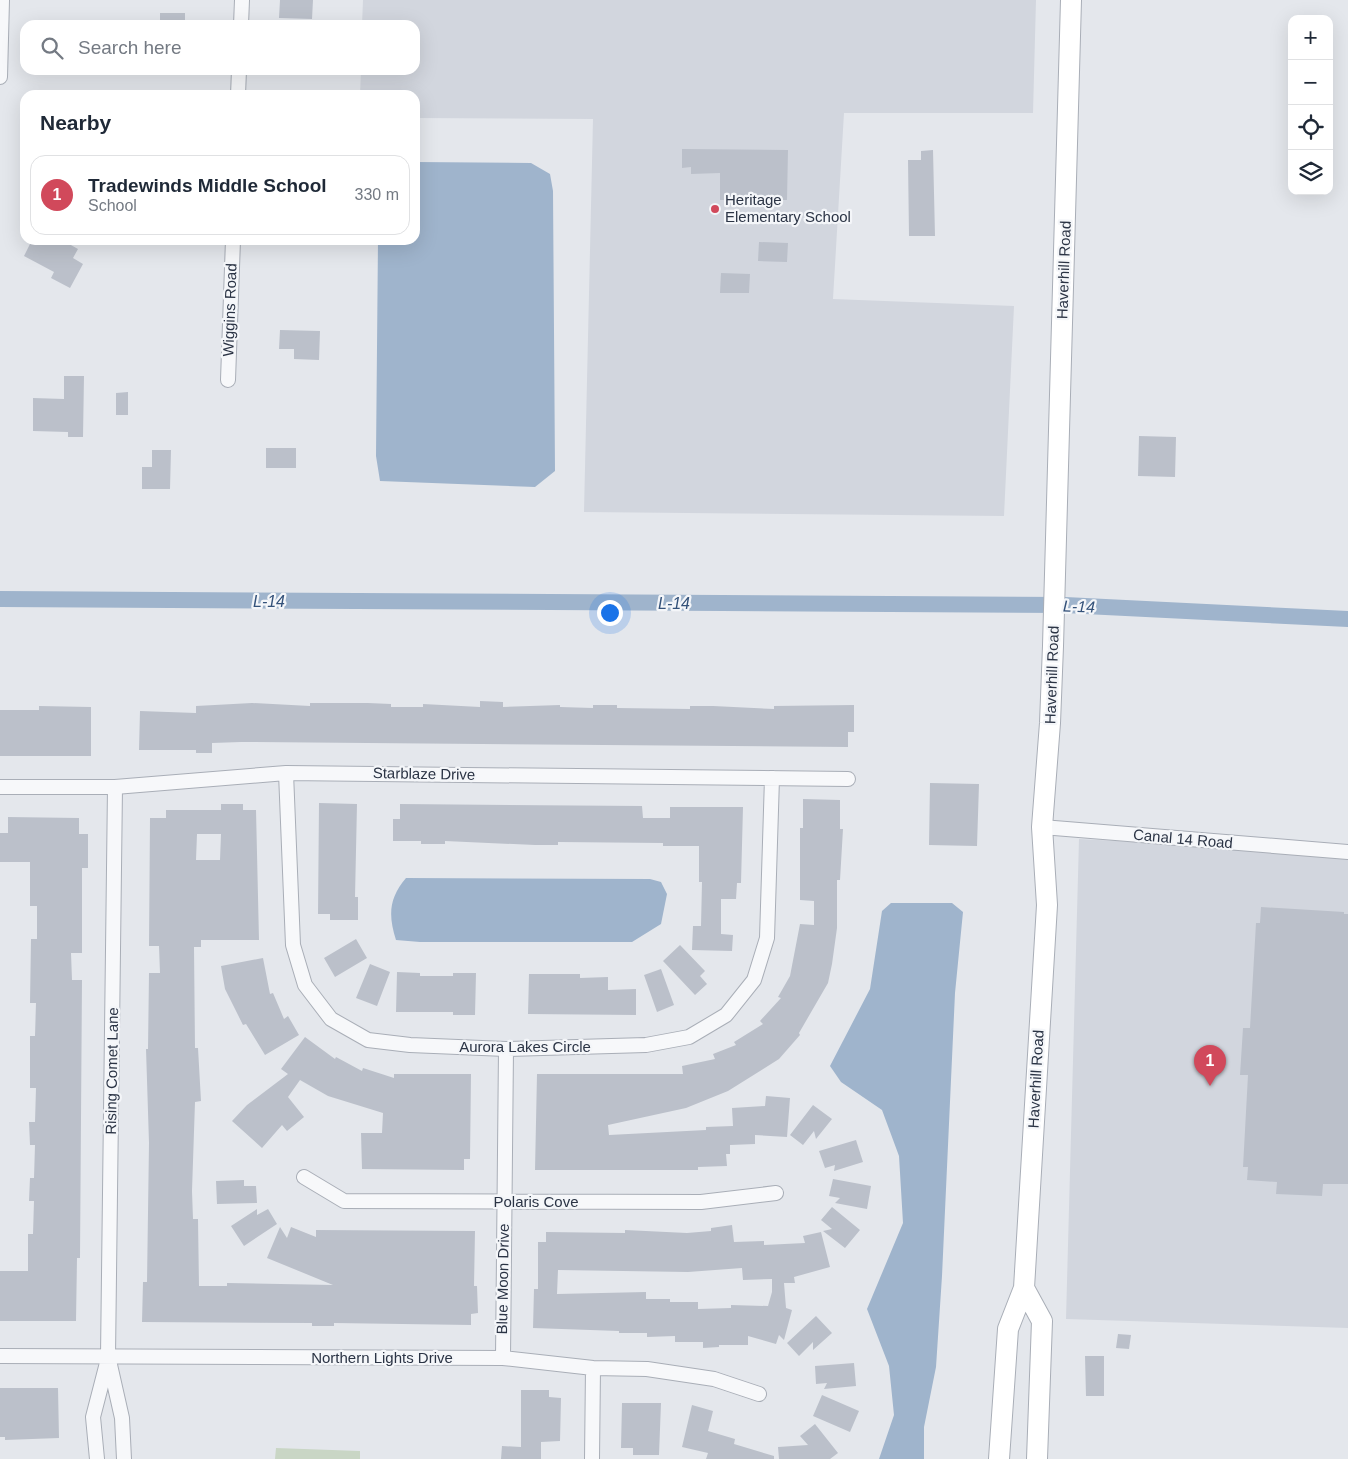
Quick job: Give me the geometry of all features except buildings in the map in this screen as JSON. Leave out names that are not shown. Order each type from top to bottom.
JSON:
[{"type":"street","points":[[0,77],[2,0]]},
{"type":"street","points":[[241,20],[242,0]]},
{"type":"street","name":"Haverhill Road","points":[[999,1459],[1008,1329],[1024,1288],[1047,905],[1042,826],[1050,722],[1053,646],[1071,0]]},
{"type":"street","points":[[238,90],[239,75]]},
{"type":"street","name":"Wiggins Road","points":[[228,380],[233,245]]},
{"type":"street","name":"Starblaze Drive","points":[[0,788],[115,787],[286,773],[848,779]]},
{"type":"street","name":"Aurora Lakes Circle","points":[[286,773],[293,945],[305,985],[331,1018],[368,1040],[410,1045],[506,1049],[646,1045],[689,1037],[726,1015],[754,980],[767,938],[772,778]]},
{"type":"street","name":"Rising Comet Lane","points":[[96,1459],[94,1417],[108,1356],[115,787]]},
{"type":"street","name":"Canal 14 Road","points":[[1042,826],[1348,852]]},
{"type":"street","name":"Blue Moon Drive","points":[[503,1358],[506,1049]]},
{"type":"street","name":"Polaris Cove","points":[[304,1176],[344,1201],[701,1202],[776,1193]]},
{"type":"street","points":[[1024,1288],[1042,1322],[1037,1459]]},
{"type":"street","name":"Northern Lights Drive","points":[[0,1356],[503,1358],[593,1368],[647,1368],[714,1378],[759,1394]]},
{"type":"street","name":"Rising Comet Lane","points":[[108,1356],[122,1418],[124,1459]]},
{"type":"street","points":[[592,1459],[593,1368]]},
{"type":"shaded area","name":"Heritage Elementary School","points":[[363,0],[1036,0],[1033,113],[844,113],[833,299],[1014,306],[1004,516],[584,512],[593,119],[420,118],[420,90],[360,90],[361,75],[420,75],[420,20],[362,20]]},
{"type":"shaded area","points":[[1079,839],[1348,853],[1348,1328],[1066,1319]]},
{"type":"green space","points":[[276,1448],[360,1451],[360,1459],[275,1459]]},
{"type":"water","points":[[420,162],[531,163],[550,174],[553,191],[555,471],[535,487],[380,481],[376,456],[378,245],[420,245]]},
{"type":"water","points":[[406,878],[650,879],[661,882],[667,894],[661,924],[632,942],[420,942],[396,940],[393,931],[391,915],[393,900],[400,885]]},
{"type":"water","points":[[891,903],[952,903],[963,912],[955,993],[936,1367],[924,1427],[924,1459],[879,1459],[894,1415],[889,1366],[867,1309],[903,1223],[899,1156],[882,1110],[841,1082],[830,1066],[870,989],[882,911]]},
{"type":"waterway","name":"L-14","points":[[0,599],[1065,605],[1348,619]]},
{"type":"place","name":"Heritage Elementary School","points":[[715,209]]},
{"type":"place","name":"Tradewinds Middle School","points":[[1210,1086]]}]
